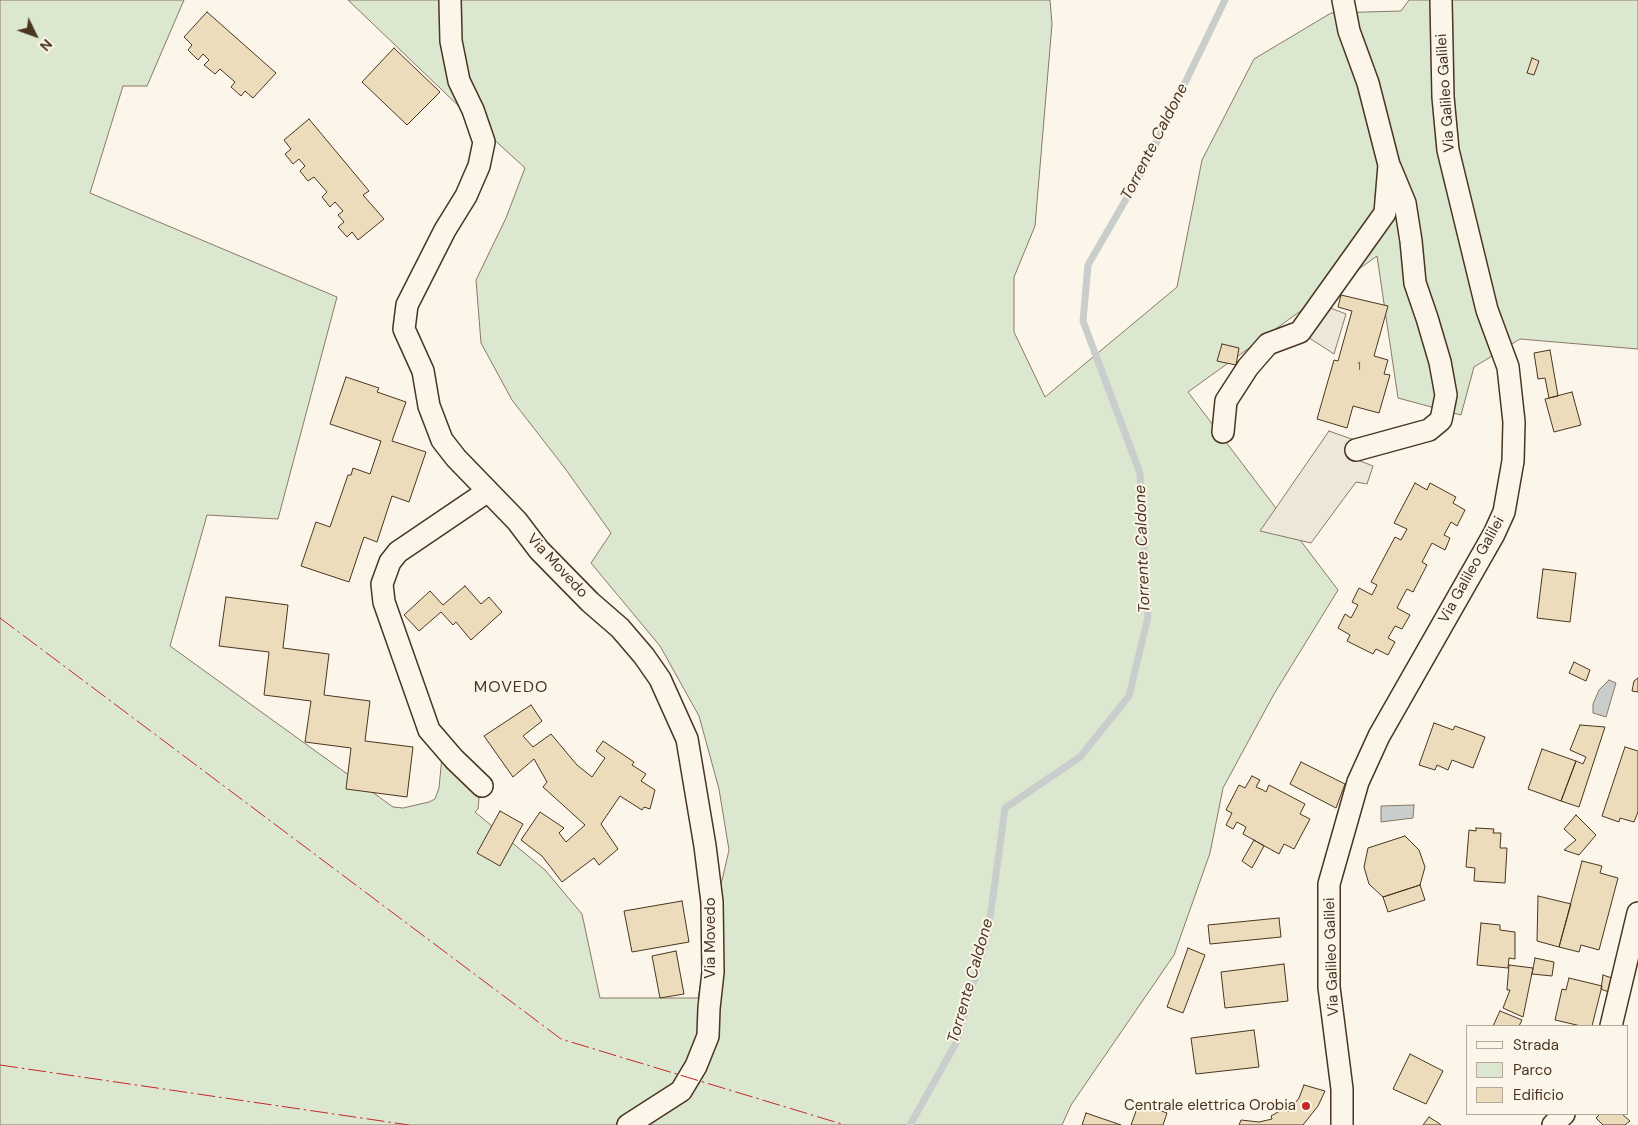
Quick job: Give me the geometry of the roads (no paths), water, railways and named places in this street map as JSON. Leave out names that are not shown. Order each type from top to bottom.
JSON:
[{"type":"street","name":"Via Movedo","points":[[450,0],[451,41],[458,81],[473,110],[484,142],[479,166],[466,196],[444,230],[407,305],[404,329],[423,371],[429,406],[442,440],[517,521],[539,550],[590,602],[620,628],[644,656],[660,679],[687,739],[712,902],[713,972],[708,1036],[696,1066],[681,1090],[628,1125]]},
{"type":"street","points":[[1343,0],[1349,31],[1368,83],[1389,165],[1405,203],[1412,241],[1414,284],[1427,318],[1440,362],[1446,396],[1441,420],[1429,430],[1356,450]]},
{"type":"street","name":"Via Galileo Galilei","points":[[1342,1125],[1342,1089],[1330,987],[1330,884],[1358,782],[1379,736],[1494,534],[1504,512],[1513,461],[1514,422],[1508,367],[1487,310],[1448,150],[1443,97],[1440,0]]},
{"type":"street","points":[[1224,432],[1226,401],[1248,367],[1268,344],[1300,332],[1385,212],[1389,165]]},
{"type":"street","points":[[482,786],[454,759],[429,730],[384,602],[382,584],[390,562],[398,552],[488,491]]},
{"type":"street","points":[[1611,1025],[1638,913]]},
{"type":"street","points":[[1553,1125],[1563,1115]]},
{"type":"waterway","name":"Torrente Caldone","points":[[910,1125],[956,1043],[988,933],[1005,808],[1080,757],[1129,696],[1148,617],[1140,473],[1083,321],[1088,265],[1144,168],[1225,0]]},
{"type":"place","name":"Centrale elettrica Orobia","points":[[1306,1106]]},
{"type":"district","name":"MOVEDO","points":[[511,688]]}]
